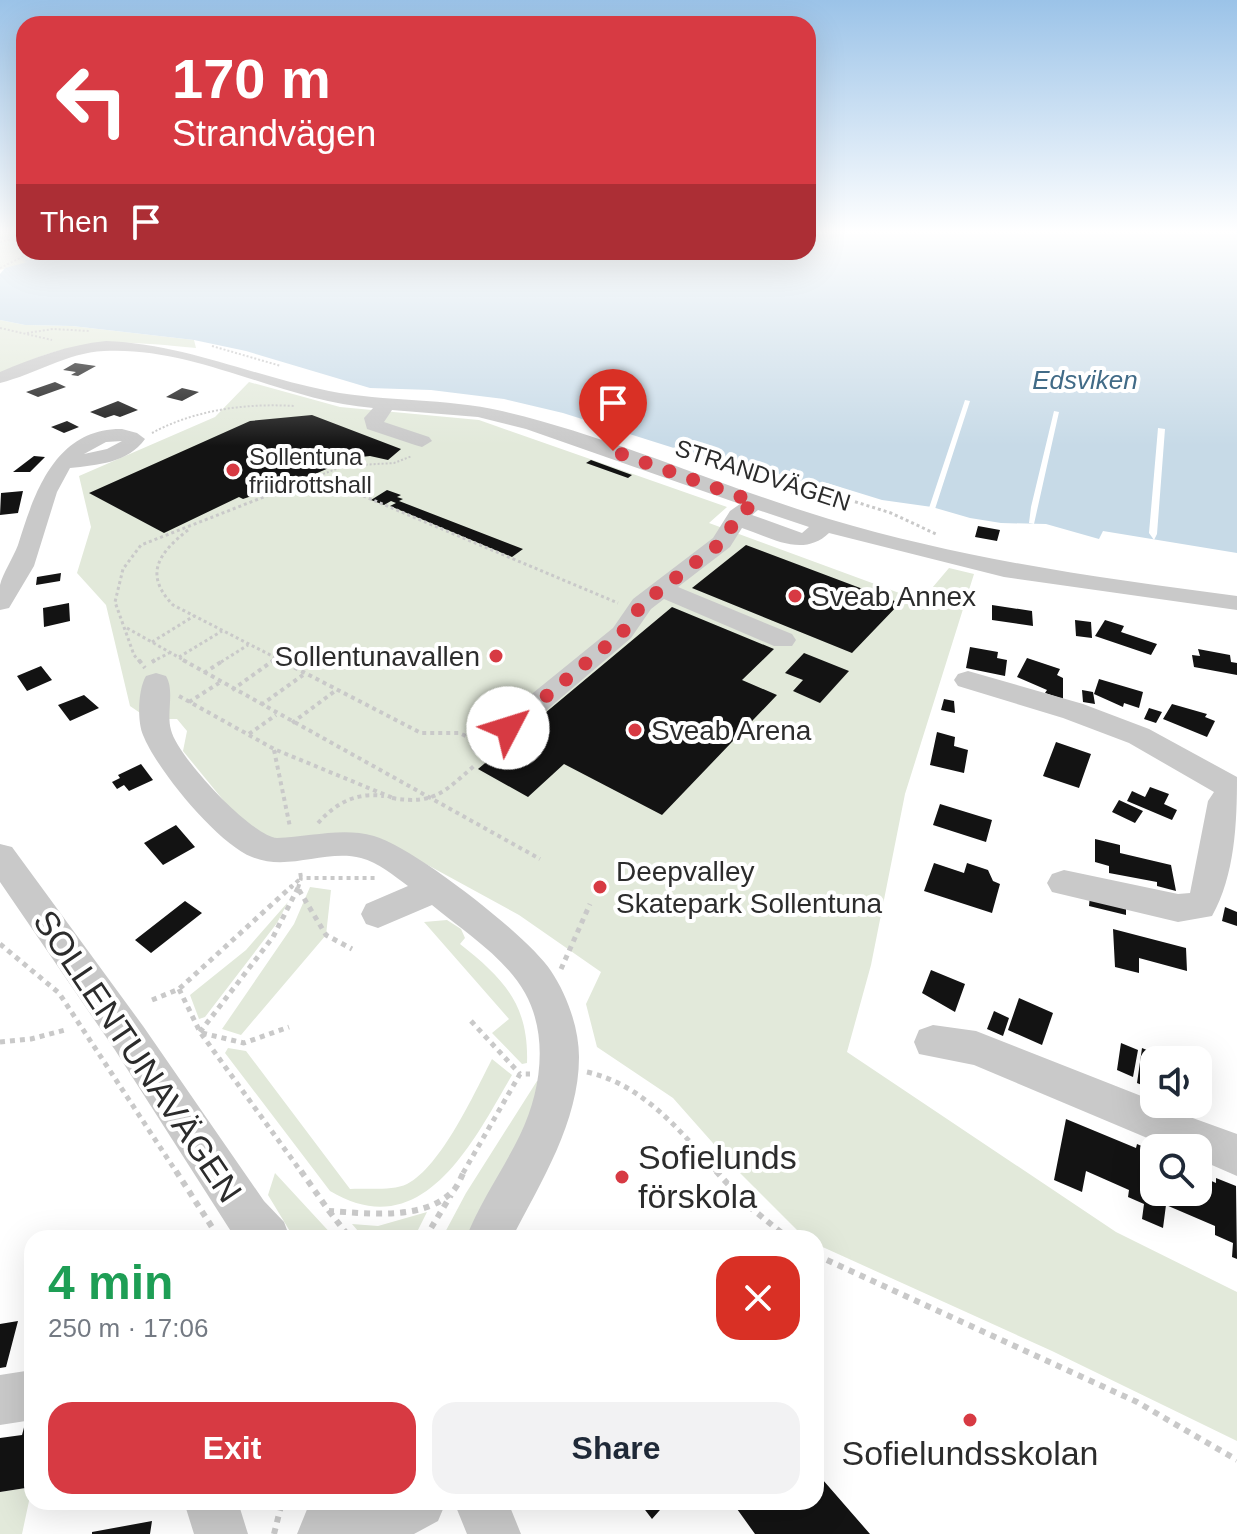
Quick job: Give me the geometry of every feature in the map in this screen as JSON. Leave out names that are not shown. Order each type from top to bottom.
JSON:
[{"type":"street","name":"STRANDVÄGEN","points":[[0,378],[80,348],[125,346],[192,359],[322,395],[387,404],[445,406],[501,416],[584,441],[754,500],[747,522],[801,540],[810,539],[825,525],[976,564],[1237,603]]},
{"type":"street","points":[[387,404],[374,418],[374,425],[422,441]]},
{"type":"street","points":[[0,603],[20,570],[40,503],[59,469],[65,463],[103,456],[132,444]]},
{"type":"street","points":[[482,754],[622,633],[637,611],[661,589],[722,542],[754,500]]},
{"type":"street","points":[[661,589],[783,640]]},
{"type":"street","points":[[153,673],[156,734],[169,755],[251,846],[290,852],[324,835],[373,849],[435,889],[502,944],[543,989],[559,1039],[560,1072],[550,1119],[492,1230]]},
{"type":"street","points":[[968,680],[1073,711],[1139,736],[1235,790],[1224,801],[1207,894],[1200,906],[1178,908],[1064,883]]},
{"type":"street","name":"SOLLENTUNAVÄGEN","points":[[0,856],[129,1038],[246,1230]]},
{"type":"street","points":[[378,914],[435,889]]},
{"type":"street","points":[[933,1042],[976,1048],[1237,1155]]},
{"type":"street","points":[[0,1400],[24,1396]]},
{"type":"street","points":[[214,1510],[221,1534]]},
{"type":"street","points":[[484,1510],[494,1534]]},
{"type":"street","points":[[324,1534],[374,1512]]},
{"type":"path","points":[[0,326],[53,340]]},
{"type":"path","points":[[132,444],[175,421],[203,414],[294,406]]},
{"type":"path","points":[[393,798],[274,749],[189,702],[134,655],[115,602],[123,569],[141,545],[196,525],[231,507],[358,463],[395,465],[412,456],[422,441]]},
{"type":"path","points":[[318,477],[637,611]]},
{"type":"path","points":[[754,500],[797,490],[791,495]]},
{"type":"path","points":[[843,499],[891,513],[943,538]]},
{"type":"path","points":[[196,525],[175,540],[162,555],[155,573],[161,596],[303,675],[421,733],[459,733],[482,754],[432,801],[418,803],[375,794],[349,798],[334,806],[324,835]]},
{"type":"path","points":[[152,642],[194,616]]},
{"type":"path","points":[[125,627],[276,715],[416,788],[432,801],[540,859]]},
{"type":"path","points":[[178,658],[222,631]]},
{"type":"path","points":[[204,673],[248,645]]},
{"type":"path","points":[[153,673],[169,653]]},
{"type":"path","points":[[232,690],[275,660]]},
{"type":"path","points":[[261,705],[303,675]]},
{"type":"path","points":[[189,702],[219,683]]},
{"type":"path","points":[[292,723],[335,691]]},
{"type":"path","points":[[249,734],[276,715]]},
{"type":"path","points":[[200,1032],[281,924],[299,890],[301,878],[290,852],[274,749]]},
{"type":"path","points":[[152,1000],[179,989],[301,878],[386,878]]},
{"type":"path","points":[[299,890],[326,935],[352,949]]},
{"type":"path","points":[[560,972],[590,904]]},
{"type":"path","points":[[1,948],[59,993],[246,1230]]},
{"type":"path","points":[[179,989],[200,1032],[344,1230]]},
{"type":"path","points":[[471,1021],[520,1074]]},
{"type":"path","points":[[200,1032],[244,1043],[289,1027]]},
{"type":"path","points":[[0,1042],[31,1039],[65,1030]]},
{"type":"path","points":[[520,1074],[608,1074],[667,1118],[741,1200],[778,1230]]},
{"type":"path","points":[[430,1230],[520,1074]]},
{"type":"path","points":[[329,1211],[394,1215],[421,1208],[452,1193]]},
{"type":"path","points":[[824,1259],[1137,1402],[1237,1460]]},
{"type":"path","points":[[274,1534],[280,1510]]},
{"type":"green space","points":[[0,320],[25,325],[72,326],[194,340],[196,348],[142,343],[96,344],[52,353],[0,374]]},
{"type":"green space","name":"Sollentunavallen","points":[[249,382],[340,407],[479,420],[727,507],[709,523],[921,601],[949,568],[974,574],[905,794],[871,965],[847,1052],[1116,1232],[1237,1292],[1237,1441],[1052,1351],[824,1248],[824,1230],[797,1230],[735,1168],[673,1098],[597,1047],[586,1004],[601,972],[519,915],[391,845],[278,845],[237,817],[183,751],[187,731],[177,719],[149,719],[130,706],[106,605],[77,573],[91,527],[79,476],[215,417]]},
{"type":"green space","points":[[310,887],[331,890],[326,935],[241,1035],[222,1029],[294,924]]},
{"type":"green space","points":[[288,902],[277,923],[205,1017],[199,1019],[190,995],[246,950]]},
{"type":"green space","points":[[447,920],[461,929],[465,938],[460,944],[501,981],[518,1008],[526,1042],[527,1063],[522,1064],[492,1033],[509,1019],[424,922]]},
{"type":"green space","points":[[228,1048],[246,1051],[350,1189],[395,1188],[420,1175],[456,1128],[492,1059],[512,1075],[481,1128],[442,1178],[418,1196],[392,1206],[363,1205],[330,1191],[225,1053]]},
{"type":"green space","points":[[537,1081],[553,1081],[479,1230],[446,1230]]},
{"type":"green space","points":[[275,1173],[328,1230],[289,1230],[268,1195]]},
{"type":"green space","points":[[427,1212],[418,1230],[357,1230],[352,1224],[378,1226]]},
{"type":"green space","points":[[24,1488],[24,1510],[27,1510],[22,1534],[0,1534],[0,1492]]},
{"type":"water","name":"Edsviken","points":[[0,304],[1237,304],[1237,553],[1103,531],[1099,539],[1046,524],[1001,523],[970,518],[932,507],[882,500],[827,483],[802,482],[763,469],[696,455],[563,413],[504,399],[431,390],[370,388],[246,351],[194,340],[72,326],[25,325],[0,320]]},
{"type":"pier","points":[[965,400],[970,401],[935,509],[929,508]]},
{"type":"pier","points":[[1054,411],[1059,412],[1034,524],[1029,523],[1031,507]]},
{"type":"pier","points":[[1158,428],[1165,429],[1154,540],[1149,533]]},
{"type":"building","points":[[75,363],[96,366],[78,376],[71,375],[76,372],[63,370]]},
{"type":"building","points":[[55,382],[66,387],[38,397],[26,392]]},
{"type":"building","points":[[182,388],[199,392],[182,401],[166,397]]},
{"type":"building","points":[[118,401],[138,410],[120,417],[105,418],[90,412]]},
{"type":"building","name":"Sollentuna friidrottshall","points":[[312,415],[401,449],[388,460],[370,456],[352,458],[308,477],[243,499],[239,497],[164,533],[89,493],[250,421]]},
{"type":"building","points":[[67,421],[79,427],[64,433],[51,427]]},
{"type":"building","points":[[34,456],[45,457],[30,472],[13,472]]},
{"type":"building","points":[[591,460],[632,475],[628,478],[586,463]]},
{"type":"building","points":[[387,490],[401,495],[397,497],[403,499],[399,501],[523,549],[512,557],[390,506],[396,503],[391,501],[384,505],[371,500]]},
{"type":"building","points":[[23,491],[18,513],[0,515],[1,493]]},
{"type":"building","points":[[978,526],[1000,530],[997,541],[975,537]]},
{"type":"building","name":"Sveab Annex","points":[[746,545],[900,603],[852,653],[692,588]]},
{"type":"building","points":[[61,573],[60,581],[36,585],[37,577]]},
{"type":"building","points":[[69,603],[70,621],[44,627],[43,608]]},
{"type":"building","points":[[992,605],[1032,611],[1033,626],[992,620]]},
{"type":"building","name":"Sveab Arena","points":[[672,607],[774,649],[742,680],[777,695],[662,815],[564,764],[528,797],[478,769]]},
{"type":"building","points":[[1075,620],[1091,622],[1092,638],[1076,636]]},
{"type":"building","points":[[1105,620],[1124,626],[1121,632],[1157,644],[1151,655],[1095,636]]},
{"type":"building","points":[[970,647],[998,652],[997,658],[1007,660],[1005,676],[966,668]]},
{"type":"building","points":[[1198,649],[1230,655],[1231,662],[1237,663],[1237,675],[1194,667],[1192,655],[1200,656]]},
{"type":"building","points":[[804,653],[849,671],[820,703],[793,691],[803,680],[785,673]]},
{"type":"building","points":[[1027,658],[1060,669],[1057,675],[1063,678],[1063,699],[1017,677]]},
{"type":"building","points":[[41,666],[52,680],[27,691],[17,676]]},
{"type":"building","points":[[1099,679],[1143,692],[1139,708],[1124,703],[1123,707],[1094,694]]},
{"type":"building","points":[[1082,690],[1093,692],[1095,704],[1083,702]]},
{"type":"building","points":[[84,695],[99,708],[70,721],[58,705]]},
{"type":"building","points":[[944,699],[954,701],[955,713],[941,710]]},
{"type":"building","points":[[1172,704],[1207,714],[1205,717],[1215,721],[1207,737],[1163,719]]},
{"type":"building","points":[[1149,708],[1162,712],[1156,723],[1144,719]]},
{"type":"building","points":[[937,732],[955,737],[954,746],[968,750],[964,773],[930,765]]},
{"type":"building","points":[[1056,742],[1091,754],[1079,788],[1043,776]]},
{"type":"building","points":[[141,764],[153,780],[129,791],[124,785],[117,789],[112,782],[120,778],[118,775]]},
{"type":"building","points":[[1150,787],[1169,794],[1164,804],[1177,810],[1172,820],[1127,801],[1132,791],[1145,797]]},
{"type":"building","points":[[1119,800],[1143,811],[1135,823],[1112,812]]},
{"type":"building","points":[[940,804],[992,820],[986,842],[933,825]]},
{"type":"building","points":[[176,825],[195,847],[163,865],[144,843]]},
{"type":"building","points":[[1095,839],[1120,845],[1120,853],[1171,865],[1176,891],[1157,886],[1157,882],[1109,873],[1109,866],[1095,862]]},
{"type":"building","points":[[934,863],[964,873],[967,863],[988,870],[993,881],[1000,884],[992,913],[924,891]]},
{"type":"building","points":[[1090,895],[1126,904],[1126,915],[1089,906]]},
{"type":"building","points":[[185,901],[202,913],[151,953],[135,940]]},
{"type":"building","points":[[1225,907],[1237,912],[1237,926],[1222,921]]},
{"type":"building","points":[[1113,929],[1186,948],[1187,971],[1139,958],[1139,973],[1115,967]]},
{"type":"building","points":[[931,970],[965,984],[955,1012],[922,993]]},
{"type":"building","points":[[1019,998],[1053,1013],[1042,1045],[1008,1030]]},
{"type":"building","points":[[994,1011],[1009,1018],[1003,1036],[987,1029]]},
{"type":"building","points":[[1121,1043],[1138,1050],[1133,1077],[1117,1070]]},
{"type":"building","points":[[1066,1119],[1136,1148],[1137,1144],[1140,1145],[1140,1202],[1128,1197],[1129,1190],[1086,1171],[1082,1192],[1054,1180]]},
{"type":"building","points":[[1216,1178],[1236,1186],[1237,1259],[1232,1257],[1233,1243],[1215,1235],[1215,1226],[1168,1206],[1212,1206],[1212,1181],[1216,1183]]},
{"type":"building","points":[[1144,1206],[1166,1206],[1163,1228],[1142,1219]]},
{"type":"building","points":[[18,1321],[6,1367],[0,1368],[0,1324]]},
{"type":"building","points":[[24,1427],[24,1488],[0,1492],[0,1438],[22,1435]]},
{"type":"building","name":"Sofielundsskolan","points":[[824,1481],[870,1534],[755,1534],[738,1510],[824,1510]]},
{"type":"building","points":[[645,1510],[660,1510],[652,1519]]},
{"type":"building","points":[[152,1521],[150,1534],[92,1534],[92,1532]]},
{"type":"place","name":"Sollentuna friidrottshall","points":[[233,470]]},
{"type":"place","name":"Sveab Annex","points":[[795,596]]},
{"type":"place","name":"Sollentunavallen","points":[[496,656]]},
{"type":"place","name":"Sveab Arena","points":[[635,730]]},
{"type":"place","name":"Deepvalley Skatepark Sollentuna","points":[[600,887]]},
{"type":"place","name":"Sofielunds förskola","points":[[622,1177]]},
{"type":"place","name":"Sofielundsskolan","points":[[970,1420]]},
{"type":"route","points":[[508,728],[622,633],[642,604],[722,542],[738,516],[755,502],[613,451]]}]
